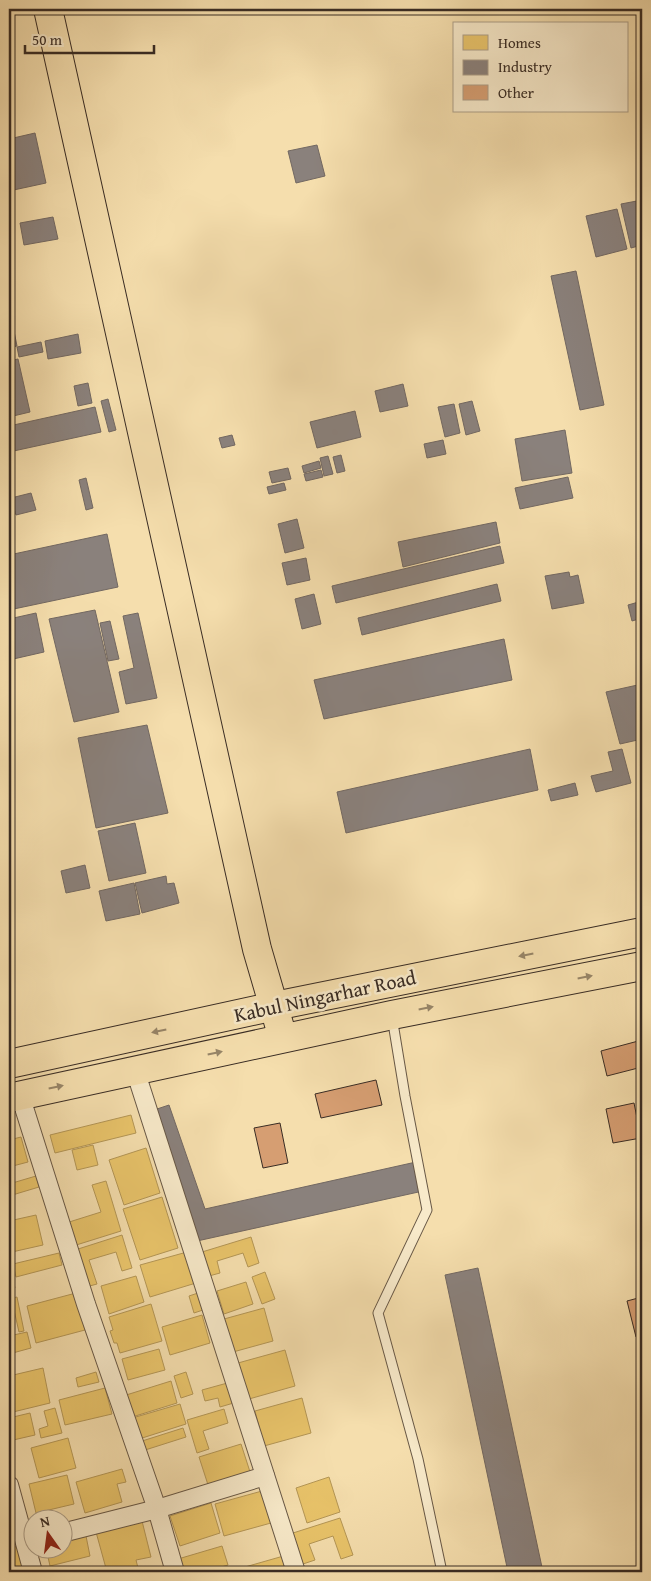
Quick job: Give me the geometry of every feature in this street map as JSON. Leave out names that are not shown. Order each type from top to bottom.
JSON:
[{"type":"highway","points":[[48,9],[257,949],[283,1038]]},
{"type":"highway","name":"Kabul Ningarhar Road","points":[[9,1064],[275,1006],[642,932]]},
{"type":"highway","name":"Kabul Ningarhar Road","points":[[15,1096],[392,1015],[642,966]]},
{"type":"street","points":[[135,1070],[296,1572]]},
{"type":"street","points":[[15,1096],[157,1509],[175,1572]]},
{"type":"street","points":[[72,1530],[157,1509],[265,1476]]},
{"type":"street","points":[[9,1485],[22,1542]]},
{"type":"street","points":[[28,1558],[34,1572]]},
{"type":"lane","points":[[392,1015],[405,1096],[427,1210],[378,1313],[418,1459],[442,1572]]},
{"type":"building: Homes","points":[[131,1115],[136,1133],[55,1153],[50,1135]]},
{"type":"building: Homes","points":[[21,1137],[28,1162],[9,1167],[9,1140]]},
{"type":"building: Homes","points":[[93,1145],[98,1165],[77,1170],[72,1150]]},
{"type":"building: Homes","points":[[146,1148],[160,1193],[124,1205],[109,1160]]},
{"type":"building: Homes","points":[[36,1176],[39,1187],[9,1196],[9,1184]]},
{"type":"building: Homes","points":[[106,1181],[121,1231],[73,1246],[66,1223],[101,1212],[92,1185]]},
{"type":"building: Homes","points":[[162,1197],[178,1248],[140,1260],[123,1209]]},
{"type":"building: Homes","points":[[36,1215],[43,1245],[12,1252],[9,1238],[9,1221]]},
{"type":"building: Homes","points":[[122,1235],[132,1268],[122,1271],[116,1252],[89,1260],[97,1284],[86,1287],[75,1250]]},
{"type":"building: Homes","points":[[251,1237],[259,1263],[248,1267],[243,1253],[217,1261],[220,1273],[209,1276],[202,1252]]},
{"type":"building: Homes","points":[[187,1252],[196,1283],[150,1297],[140,1265]]},
{"type":"building: Homes","points":[[59,1253],[62,1265],[16,1277],[13,1264]]},
{"type":"building: Homes","points":[[9,1262],[15,1288],[9,1290]]},
{"type":"building: Homes","points":[[265,1272],[275,1299],[262,1304],[252,1277]]},
{"type":"building: Homes","points":[[136,1276],[144,1302],[109,1314],[101,1286]]},
{"type":"building: Homes","points":[[246,1282],[253,1304],[224,1314],[217,1291]]},
{"type":"building: Homes","points":[[201,1292],[206,1309],[194,1313],[189,1296]]},
{"type":"building: Homes","points":[[76,1293],[85,1330],[36,1343],[27,1306]]},
{"type":"building: Homes","points":[[17,1297],[24,1331],[19,1332],[14,1310],[9,1311],[9,1299]]},
{"type":"building: Homes","points":[[151,1304],[162,1341],[120,1353],[110,1331],[113,1330],[109,1317]]},
{"type":"building: Homes","points":[[264,1308],[273,1341],[233,1352],[224,1319]]},
{"type":"building: Homes","points":[[202,1315],[210,1343],[170,1355],[162,1327]]},
{"type":"building: Homes","points":[[27,1332],[31,1348],[9,1354],[9,1336]]},
{"type":"building: Homes","points":[[159,1349],[165,1370],[128,1380],[122,1359]]},
{"type":"building: Homes","points":[[285,1350],[295,1386],[249,1399],[238,1363]]},
{"type":"building: Homes","points":[[43,1368],[50,1403],[13,1412],[9,1393],[9,1376]]},
{"type":"building: Homes","points":[[96,1372],[99,1382],[78,1387],[76,1378]]},
{"type":"building: Homes","points":[[186,1372],[193,1394],[181,1398],[174,1376]]},
{"type":"building: Homes","points":[[171,1381],[177,1403],[129,1418],[123,1396]]},
{"type":"building: Homes","points":[[231,1382],[237,1402],[220,1407],[218,1398],[205,1401],[202,1390]]},
{"type":"building: Homes","points":[[105,1388],[112,1414],[65,1425],[59,1400]]},
{"type":"building: Homes","points":[[302,1398],[311,1433],[264,1446],[255,1411]]},
{"type":"building: Homes","points":[[180,1404],[186,1424],[136,1440],[129,1419]]},
{"type":"building: Homes","points":[[55,1408],[62,1433],[41,1438],[39,1429],[48,1426],[44,1411]]},
{"type":"building: Homes","points":[[224,1409],[228,1423],[203,1431],[209,1449],[197,1453],[187,1420]]},
{"type":"building: Homes","points":[[30,1413],[35,1435],[9,1441],[9,1418]]},
{"type":"building: Homes","points":[[183,1428],[186,1437],[142,1451],[139,1442]]},
{"type":"building: Homes","points":[[68,1438],[76,1468],[39,1478],[31,1448]]},
{"type":"building: Homes","points":[[241,1444],[252,1478],[210,1491],[199,1457]]},
{"type":"building: Homes","points":[[122,1469],[126,1482],[117,1484],[122,1502],[85,1513],[76,1482]]},
{"type":"building: Homes","points":[[67,1475],[74,1504],[57,1508],[35,1508],[29,1484]]},
{"type":"building: Homes","points":[[329,1477],[340,1512],[307,1523],[296,1488]]},
{"type":"building: Homes","points":[[262,1491],[271,1523],[224,1536],[215,1504]]},
{"type":"building: Homes","points":[[211,1503],[220,1533],[180,1546],[170,1516]]},
{"type":"building: Homes","points":[[340,1518],[353,1555],[341,1559],[333,1536],[309,1544],[315,1560],[303,1564],[293,1533]]},
{"type":"building: Homes","points":[[142,1521],[151,1557],[136,1560],[139,1572],[107,1572],[96,1532]]},
{"type":"building: Homes","points":[[85,1531],[90,1556],[50,1566],[48,1558],[72,1558],[72,1534]]},
{"type":"building: Homes","points":[[20,1546],[25,1572],[9,1572],[12,1570],[9,1548]]},
{"type":"building: Homes","points":[[222,1546],[228,1565],[204,1572],[182,1572],[178,1559]]},
{"type":"building: Homes","points":[[287,1555],[292,1572],[239,1572],[238,1569]]},
{"type":"building: Industry","points":[[35,133],[46,183],[9,191],[9,139]]},
{"type":"building: Industry","points":[[317,145],[325,176],[296,183],[288,151]]},
{"type":"building: Industry","points":[[642,200],[642,245],[631,248],[621,204]]},
{"type":"building: Industry","points":[[617,209],[627,249],[596,257],[586,216]]},
{"type":"building: Industry","points":[[53,217],[58,239],[24,245],[20,223]]},
{"type":"building: Industry","points":[[642,263],[642,283],[641,283],[637,264]]},
{"type":"building: Industry","points":[[576,271],[604,405],[580,410],[551,276]]},
{"type":"building: Industry","points":[[13,326],[17,346],[9,348],[9,327]]},
{"type":"building: Industry","points":[[78,334],[81,353],[48,359],[45,341]]},
{"type":"building: Industry","points":[[41,342],[43,352],[19,357],[17,347]]},
{"type":"building: Industry","points":[[18,359],[30,412],[9,417],[9,361]]},
{"type":"building: Industry","points":[[88,383],[92,403],[78,406],[74,386]]},
{"type":"building: Industry","points":[[403,384],[408,406],[380,412],[375,391]]},
{"type":"building: Industry","points":[[108,399],[116,430],[109,432],[101,401]]},
{"type":"building: Industry","points":[[472,401],[480,431],[466,435],[459,404]]},
{"type":"building: Industry","points":[[454,404],[460,433],[445,437],[438,407]]},
{"type":"building: Industry","points":[[95,407],[101,432],[9,452],[9,426]]},
{"type":"building: Industry","points":[[355,411],[361,437],[317,448],[310,422]]},
{"type":"building: Industry","points":[[565,430],[572,473],[522,481],[515,439]]},
{"type":"building: Industry","points":[[232,435],[235,445],[222,448],[219,438]]},
{"type":"building: Industry","points":[[443,440],[446,454],[427,458],[424,444]]},
{"type":"building: Industry","points":[[341,455],[345,471],[337,473],[333,457]]},
{"type":"building: Industry","points":[[328,456],[333,474],[324,476],[320,458]]},
{"type":"building: Industry","points":[[319,461],[321,468],[304,473],[302,466]]},
{"type":"building: Industry","points":[[288,468],[291,479],[272,483],[269,472]]},
{"type":"building: Industry","points":[[321,470],[323,477],[306,481],[304,474]]},
{"type":"building: Industry","points":[[568,477],[573,498],[520,509],[515,488]]},
{"type":"building: Industry","points":[[86,478],[93,508],[86,510],[79,480]]},
{"type":"building: Industry","points":[[284,483],[286,490],[269,494],[267,487]]},
{"type":"building: Industry","points":[[31,493],[36,510],[16,515],[11,498]]},
{"type":"building: Industry","points":[[297,519],[304,548],[285,553],[278,524]]},
{"type":"building: Industry","points":[[496,522],[500,543],[403,567],[398,542]]},
{"type":"building: Industry","points":[[107,534],[118,587],[9,610],[9,555]]},
{"type":"building: Industry","points":[[500,546],[504,563],[336,603],[332,586]]},
{"type":"building: Industry","points":[[306,558],[310,580],[287,585],[282,563]]},
{"type":"building: Industry","points":[[569,572],[570,577],[578,575],[584,603],[552,609],[545,576]]},
{"type":"building: Industry","points":[[497,584],[501,601],[362,635],[358,618]]},
{"type":"building: Industry","points":[[314,594],[321,624],[302,629],[295,599]]},
{"type":"building: Industry","points":[[642,601],[642,618],[632,621],[628,605]]},
{"type":"building: Industry","points":[[95,610],[119,712],[74,722],[49,619]]},
{"type":"building: Industry","points":[[36,613],[44,652],[9,660],[9,619]]},
{"type":"building: Industry","points":[[138,613],[157,698],[126,704],[119,672],[134,668],[123,616]]},
{"type":"building: Industry","points":[[110,621],[119,659],[108,661],[100,623]]},
{"type":"building: Industry","points":[[504,639],[512,680],[324,719],[314,680]]},
{"type":"building: Industry","points":[[642,684],[642,739],[620,744],[606,692]]},
{"type":"building: Industry","points":[[147,725],[168,813],[96,828],[78,738]]},
{"type":"building: Industry","points":[[530,749],[538,790],[346,833],[337,792]]},
{"type":"building: Industry","points":[[622,749],[631,783],[596,792],[591,776],[613,771],[608,752]]},
{"type":"building: Industry","points":[[575,783],[578,795],[551,801],[548,790]]},
{"type":"building: Industry","points":[[135,823],[146,873],[109,881],[98,831]]},
{"type":"building: Industry","points":[[85,865],[90,888],[66,893],[61,871]]},
{"type":"building: Industry","points":[[166,876],[167,884],[174,883],[179,903],[142,913],[135,883]]},
{"type":"building: Industry","points":[[134,883],[140,914],[106,921],[99,891]]},
{"type":"building: Industry","points":[[169,1105],[205,1209],[416,1162],[423,1191],[197,1241],[154,1110]]},
{"type":"building: Industry","points":[[478,1268],[543,1572],[508,1572],[445,1275]]},
{"type":"building: Other","points":[[642,1040],[642,1067],[607,1076],[601,1051]]},
{"type":"building: Other","points":[[376,1080],[382,1105],[321,1118],[315,1094]]},
{"type":"building: Other","points":[[634,1103],[641,1138],[613,1143],[606,1109]]},
{"type":"building: Other","points":[[280,1123],[288,1163],[263,1168],[254,1128]]},
{"type":"building: Other","points":[[642,1297],[642,1335],[636,1337],[627,1301]]}]
